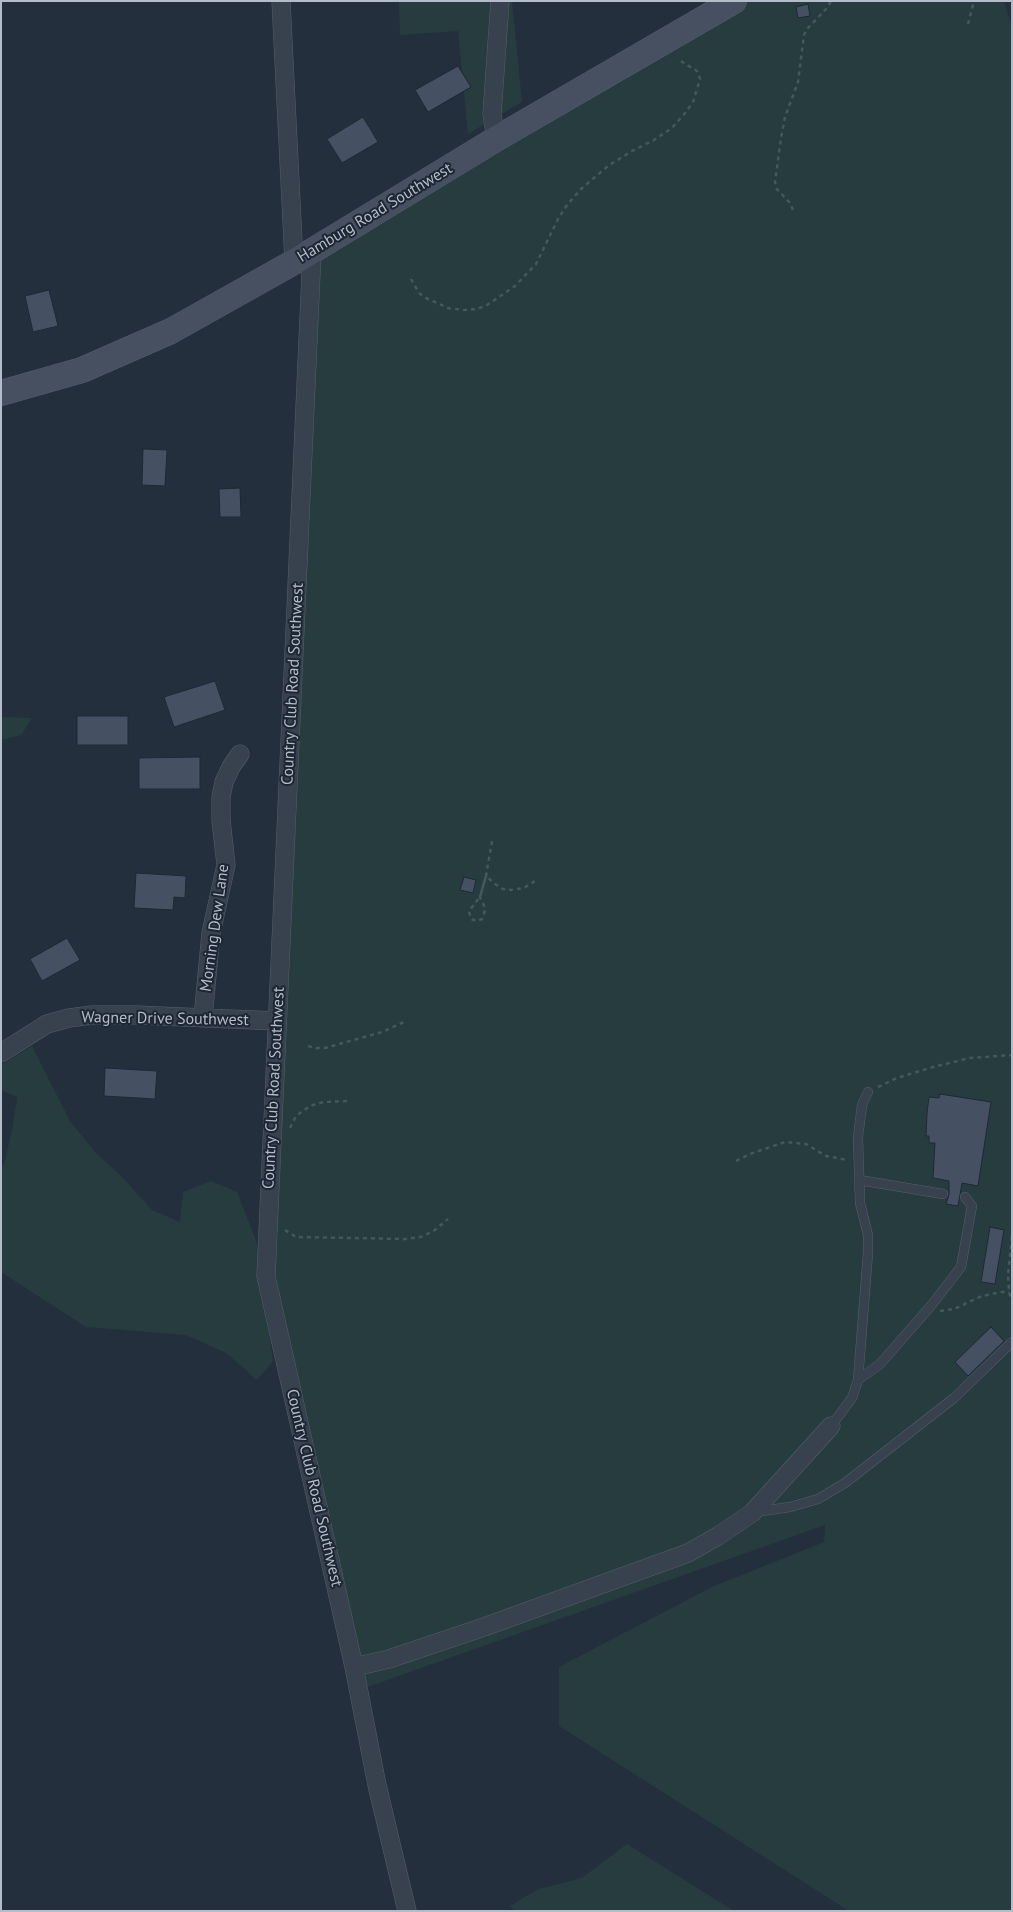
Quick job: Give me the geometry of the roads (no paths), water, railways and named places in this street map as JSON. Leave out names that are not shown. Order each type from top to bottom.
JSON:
[{"type":"street","name":"Country Club Road Southwest","points":[[281,1],[303,256],[277,1021],[266,1276],[354,1667],[377,1785],[407,1911]]},
{"type":"street","points":[[496,139],[492,114],[500,1]]},
{"type":"street","name":"Hamburg Road Southwest","points":[[1,393],[82,370],[171,331],[303,256],[496,139],[734,1]]},
{"type":"street","name":"Morning Dew Lane","points":[[203,1018],[211,933],[226,864],[221,820],[221,797],[224,782],[240,754]]},
{"type":"street","name":"Wagner Drive Southwest","points":[[1,1053],[47,1024],[69,1018],[92,1015],[277,1021]]},
{"type":"street","points":[[354,1667],[389,1659],[484,1627],[688,1553],[752,1513],[831,1426]]},
{"type":"lane","points":[[831,1426],[852,1398],[858,1380],[868,1235],[862,1211],[858,1137],[862,1105],[868,1092]]},
{"type":"lane","points":[[859,1180],[943,1194]]},
{"type":"lane","points":[[858,1380],[880,1364],[930,1307],[961,1267],[972,1206],[965,1197]]},
{"type":"lane","points":[[752,1513],[808,1502],[845,1483],[954,1398],[1012,1342]]}]
